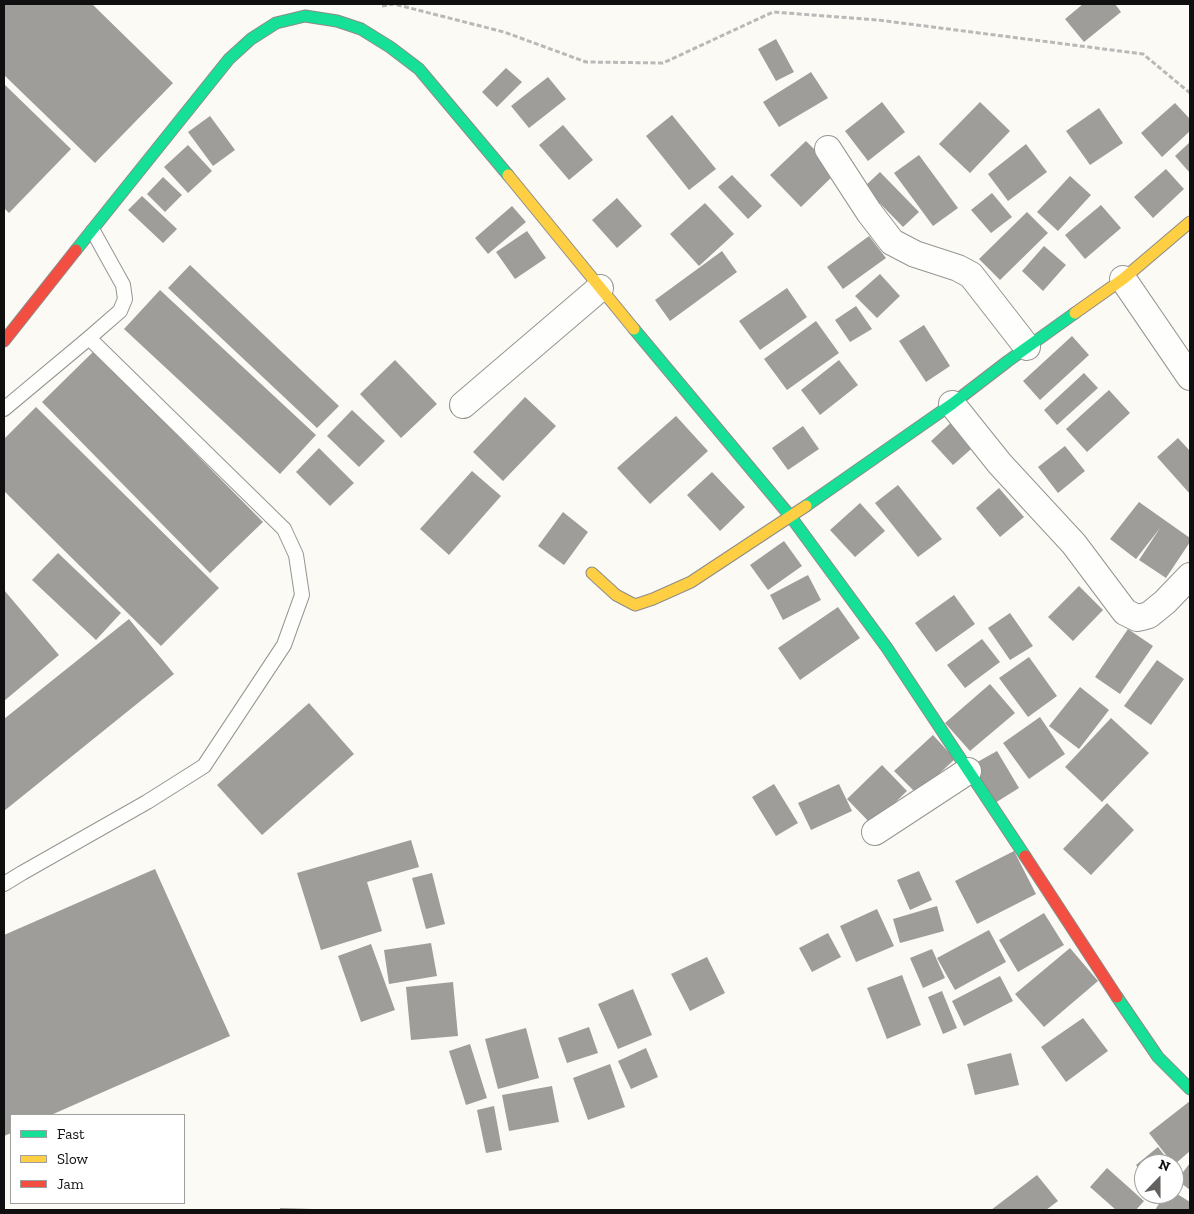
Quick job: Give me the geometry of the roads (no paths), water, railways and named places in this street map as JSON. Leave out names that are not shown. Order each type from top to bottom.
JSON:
[{"type":"street","points":[[4,341],[229,60],[251,39],[276,23],[305,16],[337,21],[361,29],[390,47],[419,69],[446,100],[791,517],[887,648],[1158,1056],[1190,1089]]},
{"type":"street","points":[[828,149],[869,212],[892,242],[915,254],[958,268],[971,275],[1027,347]]},
{"type":"street","points":[[592,573],[616,595],[635,605],[691,582],[734,552],[791,517],[952,404],[1027,347],[1123,279],[1190,222]]},
{"type":"street","points":[[1123,279],[1190,377]]},
{"type":"street","points":[[463,405],[600,288]]},
{"type":"street","points":[[952,404],[1000,464],[1074,544],[1125,612],[1136,618],[1149,615],[1166,602],[1190,576]]},
{"type":"street","points":[[876,832],[968,771]]},
{"type":"lane","points":[[4,409],[120,311],[125,300],[123,285],[92,231]]},
{"type":"lane","points":[[4,884],[147,802],[204,766],[284,645],[302,595],[296,555],[284,529],[90,338]]}]
